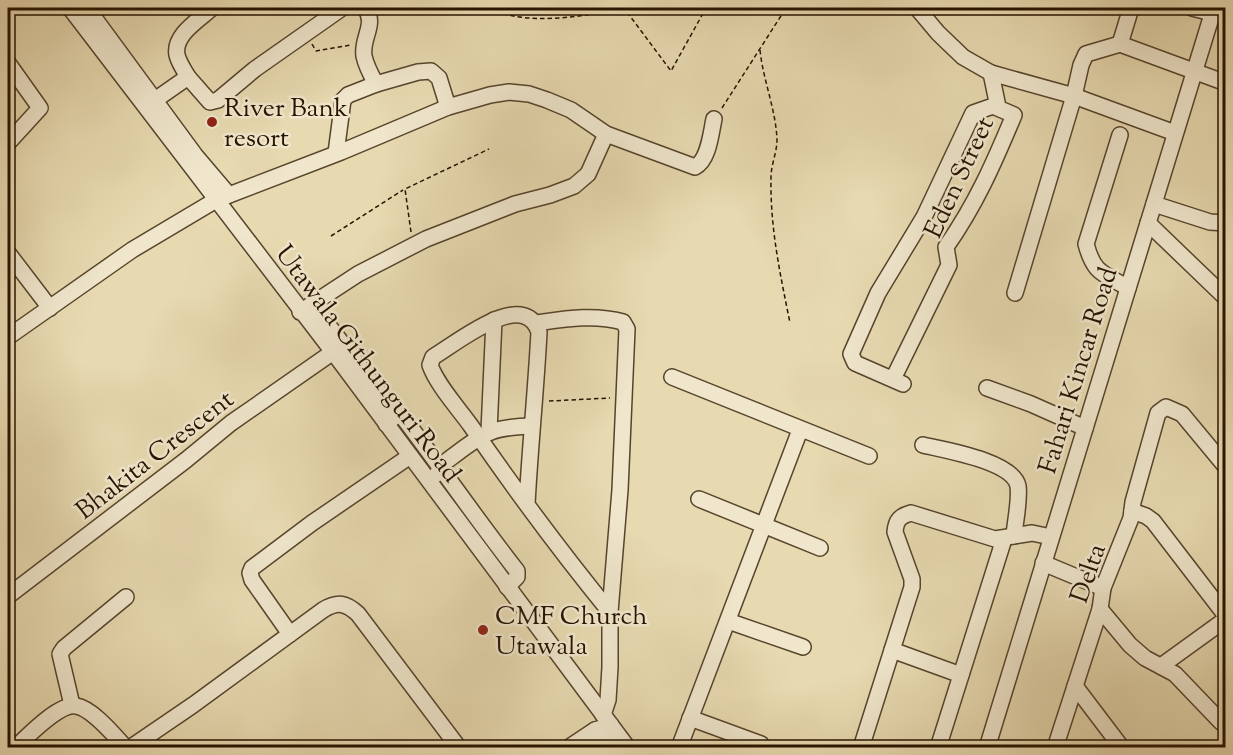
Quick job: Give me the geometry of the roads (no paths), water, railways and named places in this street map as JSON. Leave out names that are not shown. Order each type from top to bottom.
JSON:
[{"type":"street","name":"Utawala Githunguri Road","points":[[70,8],[91,13],[223,198],[306,308],[333,352],[391,420],[410,456],[430,484],[628,747]]},
{"type":"street","points":[[212,8],[181,36],[177,46],[177,57],[188,77],[210,102],[218,100],[255,69],[342,8]]},
{"type":"street","points":[[365,8],[369,13],[371,23],[364,42],[364,55],[376,84]]},
{"type":"street","points":[[918,8],[938,33],[963,57],[992,72],[1074,96],[1175,133]]},
{"type":"street","points":[[1120,44],[1131,8]]},
{"type":"street","points":[[1192,8],[1213,10]]},
{"type":"street","name":"Fahari Kincar Road","points":[[987,747],[1213,10]]},
{"type":"street","points":[[91,13],[195,155],[223,198]]},
{"type":"street","points":[[1015,293],[1086,54],[1120,44],[1226,83]]},
{"type":"street","points":[[8,63],[40,108],[8,143]]},
{"type":"street","points":[[336,153],[343,100],[348,95],[418,72],[431,72],[439,78],[448,107]]},
{"type":"street","points":[[992,72],[997,102],[993,106]]},
{"type":"street","points":[[155,100],[188,77]]},
{"type":"street","points":[[8,338],[132,250],[223,198],[448,107],[490,95],[509,92],[529,94],[571,110],[606,134],[695,166],[700,164],[705,155],[718,113]]},
{"type":"street","name":"Eden Street","points":[[993,106],[1014,115],[990,174],[969,214],[946,248],[949,265],[898,382],[855,363],[851,354],[878,292],[924,217],[973,113],[993,106]]},
{"type":"street","points":[[507,587],[517,577],[517,571],[402,416],[391,420],[306,308],[358,274],[413,245],[515,204],[574,186],[588,174],[606,134]]},
{"type":"street","points":[[1120,135],[1086,244],[1090,261],[1096,269],[1128,288]]},
{"type":"street","points":[[1154,204],[1210,222],[1226,223]]},
{"type":"street","points":[[1148,223],[1226,297]]},
{"type":"street","points":[[8,253],[50,308]]},
{"type":"street","points":[[527,504],[532,426],[536,402],[539,332],[536,323],[530,317],[519,314],[502,316],[494,320],[433,357],[430,361],[432,370],[484,434],[527,504],[610,612]]},
{"type":"street","points":[[536,323],[601,318],[623,322],[627,329],[625,398],[610,612],[607,720],[568,747]]},
{"type":"street","points":[[484,434],[494,320]]},
{"type":"street","name":"Bhakita Crescent","points":[[8,596],[231,423],[333,352]]},
{"type":"street","points":[[672,377],[868,456]]},
{"type":"street","points":[[987,388],[1031,404],[1085,428]]},
{"type":"street","name":"Delta","points":[[1055,747],[1100,609],[1103,588],[1126,533],[1158,413],[1166,407],[1182,414],[1226,467]]},
{"type":"street","points":[[430,484],[440,466],[484,434],[505,427],[532,426]]},
{"type":"street","points":[[679,747],[801,429]]},
{"type":"street","points":[[923,445],[990,462],[1012,476],[1018,487],[1009,538],[938,747]]},
{"type":"street","points":[[290,633],[252,580],[250,573],[252,568],[312,523],[410,456]]},
{"type":"street","points":[[699,499],[820,548]]},
{"type":"street","points":[[1132,511],[1153,521],[1226,618],[1161,666]]},
{"type":"street","points":[[861,747],[912,587],[912,579],[895,532],[895,523],[911,513],[995,539],[1032,533],[1052,537]]},
{"type":"street","points":[[466,532],[479,522]]},
{"type":"street","points":[[1043,564],[1103,588]]},
{"type":"street","points":[[72,705],[60,654],[64,648],[126,597]]},
{"type":"street","points":[[15,747],[61,710],[72,705],[84,709],[128,747],[333,604],[348,605],[358,614],[459,747]]},
{"type":"street","points":[[1100,609],[1130,645],[1145,658],[1175,674],[1221,722],[1226,723]]},
{"type":"street","points":[[728,621],[802,647]]},
{"type":"street","points":[[892,650],[961,675]]},
{"type":"street","points":[[1075,686],[1122,747]]},
{"type":"street","points":[[690,718],[761,744]]},
{"type":"street","points":[[595,730],[611,747]]},
{"type":"place","name":"River Bank resort","points":[[212,122]]},
{"type":"place","name":"CMF Church Utawala","points":[[483,630]]}]
